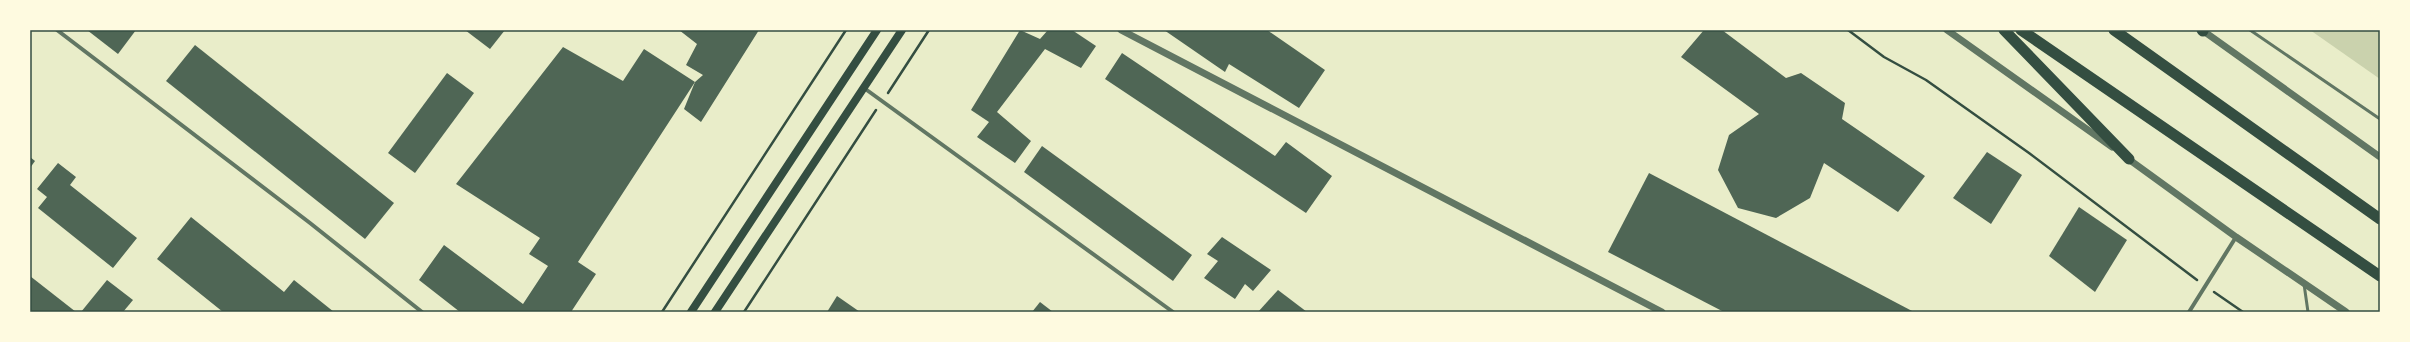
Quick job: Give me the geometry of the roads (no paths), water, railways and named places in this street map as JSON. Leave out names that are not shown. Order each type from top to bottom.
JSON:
[{"type":"highway","points":[[2004,30],[2129,160]]},
{"type":"highway","points":[[2021,30],[2380,276]]},
{"type":"highway","points":[[2114,30],[2380,219]]},
{"type":"main road","points":[[691,312],[877,30]]},
{"type":"main road","points":[[715,312],[902,30]]},
{"type":"street","points":[[57,30],[310,223],[422,312]]},
{"type":"street","points":[[1121,30],[1662,312]]},
{"type":"street","points":[[1947,30],[2236,237],[2346,312]]},
{"type":"street","points":[[2203,30],[2380,157]]},
{"type":"street","points":[[864,88],[1173,312]]},
{"type":"street","points":[[2189,312],[2236,237]]},
{"type":"lane","points":[[2250,30],[2380,119]]},
{"type":"lane","points":[[2303,282],[2308,312]]}]
